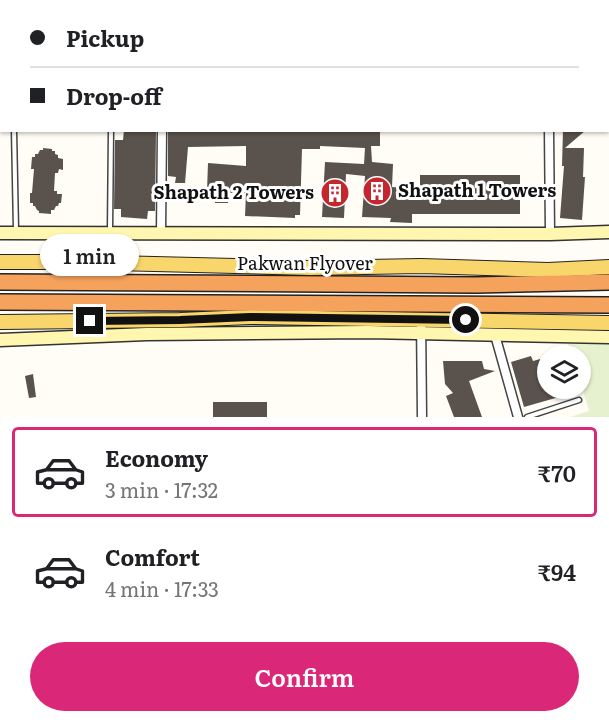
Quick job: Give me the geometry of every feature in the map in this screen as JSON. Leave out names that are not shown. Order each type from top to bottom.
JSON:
[{"type":"highway","name":"Pakwan Flyover","points":[[0,282],[464,285],[609,282]]},
{"type":"highway","points":[[0,302],[609,305]]},
{"type":"main road","points":[[0,262],[311,268],[422,266],[548,270],[609,267]]},
{"type":"main road","points":[[0,322],[150,327],[250,317],[421,326],[609,323]]},
{"type":"street","points":[[161,234],[162,132]]},
{"type":"street","points":[[549,132],[550,234]]},
{"type":"street","points":[[0,233],[550,234],[609,232]]},
{"type":"street","points":[[422,417],[421,326],[495,334],[609,337]]},
{"type":"street","points":[[0,340],[150,327]]},
{"type":"street","points":[[495,334],[518,417]]},
{"type":"lane","points":[[14,132],[16,233]]},
{"type":"lane","points":[[110,234],[111,132]]},
{"type":"lane","points":[[527,417],[579,400]]},
{"type":"green space","points":[[609,344],[609,417],[570,417],[589,411],[585,399],[591,399],[591,345],[568,345]]},
{"type":"building","points":[[124,132],[156,132],[155,211],[148,211],[147,219],[121,217],[121,209],[114,209],[115,140],[123,140]]},
{"type":"building","points":[[168,132],[380,132],[380,146],[371,146],[372,162],[393,164],[392,187],[420,189],[420,175],[520,175],[520,214],[412,214],[412,223],[390,222],[391,218],[362,217],[365,176],[346,174],[344,218],[322,217],[325,162],[364,164],[365,148],[320,146],[320,149],[302,149],[300,215],[295,215],[295,218],[245,216],[246,193],[229,193],[228,203],[215,203],[215,192],[207,191],[208,163],[246,166],[246,146],[188,147],[185,183],[175,183],[176,177],[168,176]]},
{"type":"building","points":[[563,132],[584,132],[565,148],[584,148],[583,177],[585,177],[582,220],[560,218],[564,166],[562,166]]},
{"type":"building","points":[[43,148],[52,149],[58,158],[63,159],[63,170],[59,169],[58,173],[55,173],[54,191],[62,194],[61,203],[51,210],[51,214],[39,213],[33,203],[30,203],[34,169],[31,169],[32,157],[35,157],[35,154]]},
{"type":"building","points":[[531,356],[533,361],[537,360],[537,399],[552,399],[524,407],[511,362]]},
{"type":"building","points":[[443,361],[482,361],[484,369],[495,371],[469,381],[482,417],[454,417],[446,396],[453,393],[445,384]]},
{"type":"building","points":[[33,374],[36,397],[29,398],[25,376]]},
{"type":"building","points":[[213,402],[267,402],[267,417],[213,417]]},
{"type":"place","name":"Shapath 1 Towers","points":[[377,191]]},
{"type":"place","name":"Shapath 2 Towers","points":[[335,193]]},
{"type":"route","points":[[90,321],[250,317],[466,320]]}]
